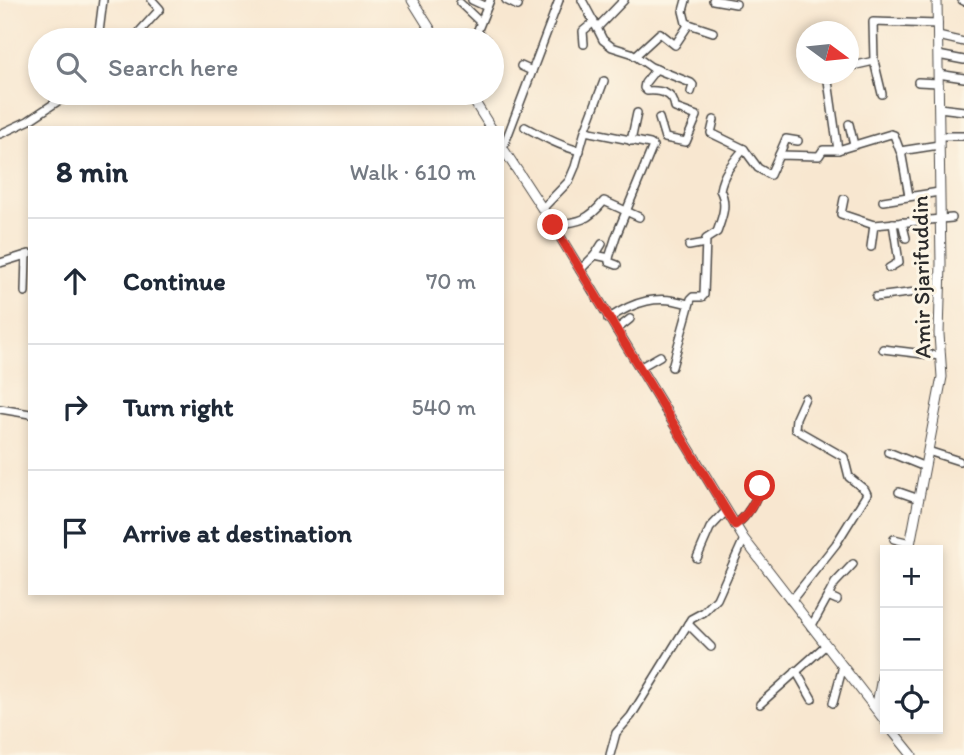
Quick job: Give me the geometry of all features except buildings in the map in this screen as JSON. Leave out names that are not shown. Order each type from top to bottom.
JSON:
[{"type":"main road","points":[[412,0],[430,28]]},
{"type":"main road","name":"Amir Sjarifuddin","points":[[909,545],[940,390],[937,0]]},
{"type":"main road","points":[[477,105],[490,126]]},
{"type":"main road","points":[[504,149],[744,539],[880,714]]},
{"type":"main road","points":[[876,709],[883,671]]},
{"type":"main road","points":[[895,734],[912,755]]},
{"type":"street","points":[[100,28],[103,0]]},
{"type":"street","points":[[143,28],[160,9],[152,0]]},
{"type":"street","points":[[472,0],[489,3],[478,28]]},
{"type":"street","points":[[506,0],[518,6]]},
{"type":"street","points":[[582,0],[603,40],[611,47],[691,83],[691,92]]},
{"type":"street","points":[[584,44],[583,31],[595,25],[624,0]]},
{"type":"street","points":[[686,0],[683,11],[685,22],[713,32]]},
{"type":"street","points":[[713,0],[736,4]]},
{"type":"street","points":[[504,144],[556,1]]},
{"type":"street","points":[[460,3],[480,22]]},
{"type":"street","points":[[881,94],[874,61],[874,21],[938,24]]},
{"type":"street","points":[[635,56],[660,33],[676,45],[689,24]]},
{"type":"street","points":[[938,36],[964,42]]},
{"type":"street","points":[[918,82],[960,78],[962,60],[938,55]]},
{"type":"street","points":[[859,65],[874,61]]},
{"type":"street","points":[[521,66],[532,71]]},
{"type":"street","points":[[656,69],[644,88],[647,91],[664,92],[673,100],[674,108],[698,116],[686,142],[665,138],[659,118]]},
{"type":"street","points":[[542,209],[569,181],[604,81]]},
{"type":"street","points":[[828,84],[838,150]]},
{"type":"street","points":[[0,134],[28,121],[52,105]]},
{"type":"street","points":[[939,108],[964,111]]},
{"type":"street","points":[[631,141],[637,113]]},
{"type":"street","points":[[714,120],[711,133],[744,149],[758,168],[770,175],[786,139],[797,141]]},
{"type":"street","points":[[849,124],[854,145]]},
{"type":"street","points":[[525,127],[558,145],[567,145],[580,151]]},
{"type":"street","points":[[585,131],[653,146],[609,258],[609,262],[617,265]]},
{"type":"street","points":[[779,155],[817,156],[823,150],[838,150],[893,134],[898,150],[901,151],[909,196]]},
{"type":"street","points":[[901,151],[964,136]]},
{"type":"street","points":[[672,367],[688,304],[693,296],[704,296],[706,237],[717,232],[724,209],[725,199],[719,189],[726,172],[744,149]]},
{"type":"street","points":[[883,201],[939,191]]},
{"type":"street","points":[[844,199],[841,214],[874,225],[952,218]]},
{"type":"street","points":[[553,225],[588,218],[604,201],[639,217]]},
{"type":"street","points":[[902,222],[906,237]]},
{"type":"street","points":[[889,268],[899,262],[893,223]]},
{"type":"street","points":[[871,247],[874,225]]},
{"type":"street","points":[[689,246],[705,243]]},
{"type":"street","points":[[580,270],[596,255],[602,244]]},
{"type":"street","points":[[0,263],[28,255],[25,292]]},
{"type":"street","points":[[596,255],[609,258]]},
{"type":"street","points":[[876,297],[940,289]]},
{"type":"street","points":[[608,319],[627,306],[653,300],[671,299],[688,304]]},
{"type":"street","points":[[616,330],[630,320]]},
{"type":"street","points":[[884,349],[940,356]]},
{"type":"street","points":[[639,368],[660,356]]},
{"type":"street","points":[[791,601],[836,544],[867,494],[849,477],[844,457],[795,429],[805,398]]},
{"type":"street","points":[[0,409],[28,414]]},
{"type":"street","points":[[928,451],[959,461]]},
{"type":"street","points":[[888,452],[925,467]]},
{"type":"street","points":[[735,525],[753,504],[760,486]]},
{"type":"street","points":[[900,492],[919,499]]},
{"type":"street","points":[[697,558],[710,528],[726,511]]},
{"type":"street","points":[[894,538],[906,545]]},
{"type":"street","points":[[610,755],[616,733],[631,716],[691,619],[704,612],[717,599],[744,539]]},
{"type":"street","points":[[811,627],[835,583],[853,564]]},
{"type":"street","points":[[828,596],[837,600]]},
{"type":"street","points":[[688,624],[711,647]]},
{"type":"street","points":[[760,704],[826,645]]},
{"type":"street","points":[[833,703],[843,666]]},
{"type":"street","points":[[796,671],[813,699]]},
{"type":"route","points":[[553,225],[735,525],[753,504],[760,486]]}]
